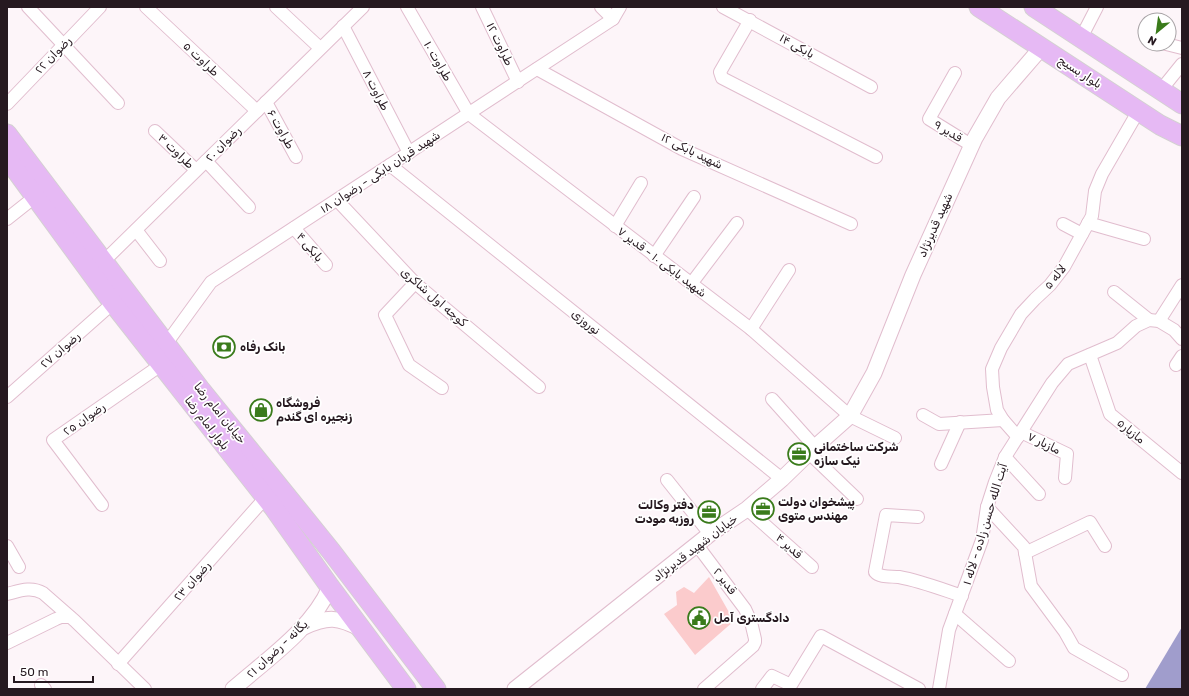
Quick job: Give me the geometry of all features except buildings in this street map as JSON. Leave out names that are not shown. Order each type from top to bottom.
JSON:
[{"type":"main road","name":"بلوار بسیج","points":[[979,7],[1160,125],[1182,136]]},
{"type":"main road","points":[[1034,7],[1182,104]]},
{"type":"main road","name":"خیابان امام رضا","points":[[7,134],[200,389],[339,562],[436,689]]},
{"type":"main road","name":"بلوار امام رضا","points":[[7,158],[113,303],[266,497],[406,689]]},
{"type":"main road","points":[[326,581],[339,562]]},
{"type":"main road","points":[[390,667],[409,653]]},
{"type":"street","points":[[28,7],[118,103]]},
{"type":"street","name":"رضوان ۲۲","points":[[7,104],[100,7]]},
{"type":"street","name":"طراوت ۵","points":[[146,7],[256,111]]},
{"type":"street","points":[[276,7],[320,48]]},
{"type":"street","name":"رضوان ۲۰","points":[[104,261],[363,7]]},
{"type":"street","name":"طراوت ۱۰","points":[[407,7],[468,114]]},
{"type":"street","name":"طراوت ۱۲","points":[[482,7],[518,82]]},
{"type":"street","points":[[601,7],[613,19],[620,7]]},
{"type":"street","name":"بابکی ۱۴","points":[[723,7],[750,20],[871,87]]},
{"type":"street","points":[[1081,38],[1097,7]]},
{"type":"street","name":"شهید قربان بابکی - رضوان ۱۸","points":[[166,344],[211,282],[613,19]]},
{"type":"street","points":[[750,20],[720,72],[722,78],[876,157]]},
{"type":"street","name":"طراوت ۸","points":[[343,26],[409,153]]},
{"type":"street","name":"شهید قدیرنژاد","points":[[850,416],[874,373],[913,274],[971,145],[998,98],[1042,47]]},
{"type":"street","points":[[1161,90],[1182,64]]},
{"type":"street","name":"شهید بابکی ۱۲","points":[[537,69],[682,149],[851,224]]},
{"type":"street","name":"قدیر ۹","points":[[955,73],[929,119],[971,145]]},
{"type":"street","name":"طراوت ۶","points":[[266,102],[296,157]]},
{"type":"street","name":"لاله ۵","points":[[1020,434],[1003,420],[997,410],[992,369],[1001,348],[1021,314],[1035,298],[1050,285],[1064,267],[1092,216],[1095,191],[1102,174],[1139,110]]},
{"type":"street","name":"شهید بابکی ۱۰ - قدیر ۷","points":[[468,114],[751,329],[850,416],[895,438]]},
{"type":"street","name":"طراوت ۳","points":[[155,131],[196,170]]},
{"type":"street","points":[[206,160],[249,207]]},
{"type":"street","name":"نوروزی","points":[[390,165],[782,480]]},
{"type":"street","points":[[615,226],[641,183]]},
{"type":"street","points":[[7,219],[36,196]]},
{"type":"street","points":[[654,256],[694,197]]},
{"type":"street","name":"کوچه اول شاکری","points":[[337,200],[415,283],[539,386]]},
{"type":"street","points":[[691,284],[737,223]]},
{"type":"street","points":[[1088,223],[1144,239]]},
{"type":"street","points":[[1063,224],[1082,234]]},
{"type":"street","name":"بابکی ۴","points":[[294,228],[326,266]]},
{"type":"street","points":[[136,230],[160,261]]},
{"type":"street","points":[[751,329],[789,270]]},
{"type":"street","points":[[415,283],[385,315],[409,365],[442,388]]},
{"type":"street","points":[[1154,320],[1182,285]]},
{"type":"street","points":[[1114,292],[1154,320],[1174,330],[1182,339]]},
{"type":"street","name":"رضوان ۲۷","points":[[7,397],[113,303]]},
{"type":"street","name":"آیت الله حسن زاده - لاله ۱","points":[[939,689],[949,630],[982,540],[987,507],[1005,457],[1052,383],[1068,364],[1117,343],[1136,326],[1154,320]]},
{"type":"street","name":"مازیار۵","points":[[1090,355],[1110,414],[1182,473]]},
{"type":"street","name":"رضوان ۲۵","points":[[102,505],[53,440],[161,365]]},
{"type":"street","points":[[772,399],[812,450],[857,499]]},
{"type":"street","points":[[923,415],[938,424],[1003,420]]},
{"type":"street","name":"خيابان شهيد قديرنژاد","points":[[515,689],[710,534],[747,509],[782,480],[812,450],[850,416]]},
{"type":"street","points":[[942,464],[960,422]]},
{"type":"street","name":"مازیار ۷","points":[[1020,434],[1067,454],[1065,478]]},
{"type":"street","points":[[1005,457],[1039,494]]},
{"type":"street","points":[[667,480],[710,534]]},
{"type":"street","name":"رضوان ۲۳","points":[[118,664],[266,497]]},
{"type":"street","points":[[987,507],[1024,547],[1031,586],[1065,632],[1074,648],[1122,675]]},
{"type":"street","name":"قدیر ۴","points":[[747,509],[812,567]]},
{"type":"street","points":[[918,517],[886,515],[875,572],[878,575],[920,582],[962,596]]},
{"type":"street","points":[[1026,553],[1090,522],[1105,546]]},
{"type":"street","name":"قدیر ۲","points":[[697,545],[745,609],[751,622],[755,642],[753,646],[732,666],[704,689]]},
{"type":"street","points":[[7,546],[19,567]]},
{"type":"street","name":"یگانه - رضوان ۲۱","points":[[233,689],[304,627],[325,600],[326,581]]},
{"type":"street","points":[[7,594],[26,590],[38,590],[43,593],[146,689]]},
{"type":"street","points":[[955,614],[1009,661]]},
{"type":"street","points":[[7,643],[56,619],[61,617],[70,617]]},
{"type":"street","points":[[304,627],[329,618],[350,623],[362,630]]},
{"type":"street","points":[[762,689],[772,676],[791,685],[821,636],[919,689]]},
{"type":"shaded area","points":[[1182,627],[1182,689],[1145,689]]},
{"type":"place","name":"بانک رفاه","points":[[224,347]]},
{"type":"place","name":"فروشگاه زنجیره ای گندم","points":[[261,410]]},
{"type":"place","name":"شرکت ساختمانی نیک سازه","points":[[799,454]]},
{"type":"place","name":"پیشخوان دولت مهندس متوی","points":[[763,509]]},
{"type":"place","name":"دفتر وکالت روزبه مودت","points":[[709,512]]},
{"type":"place","name":"دادگستری آمل","points":[[699,618]]}]
